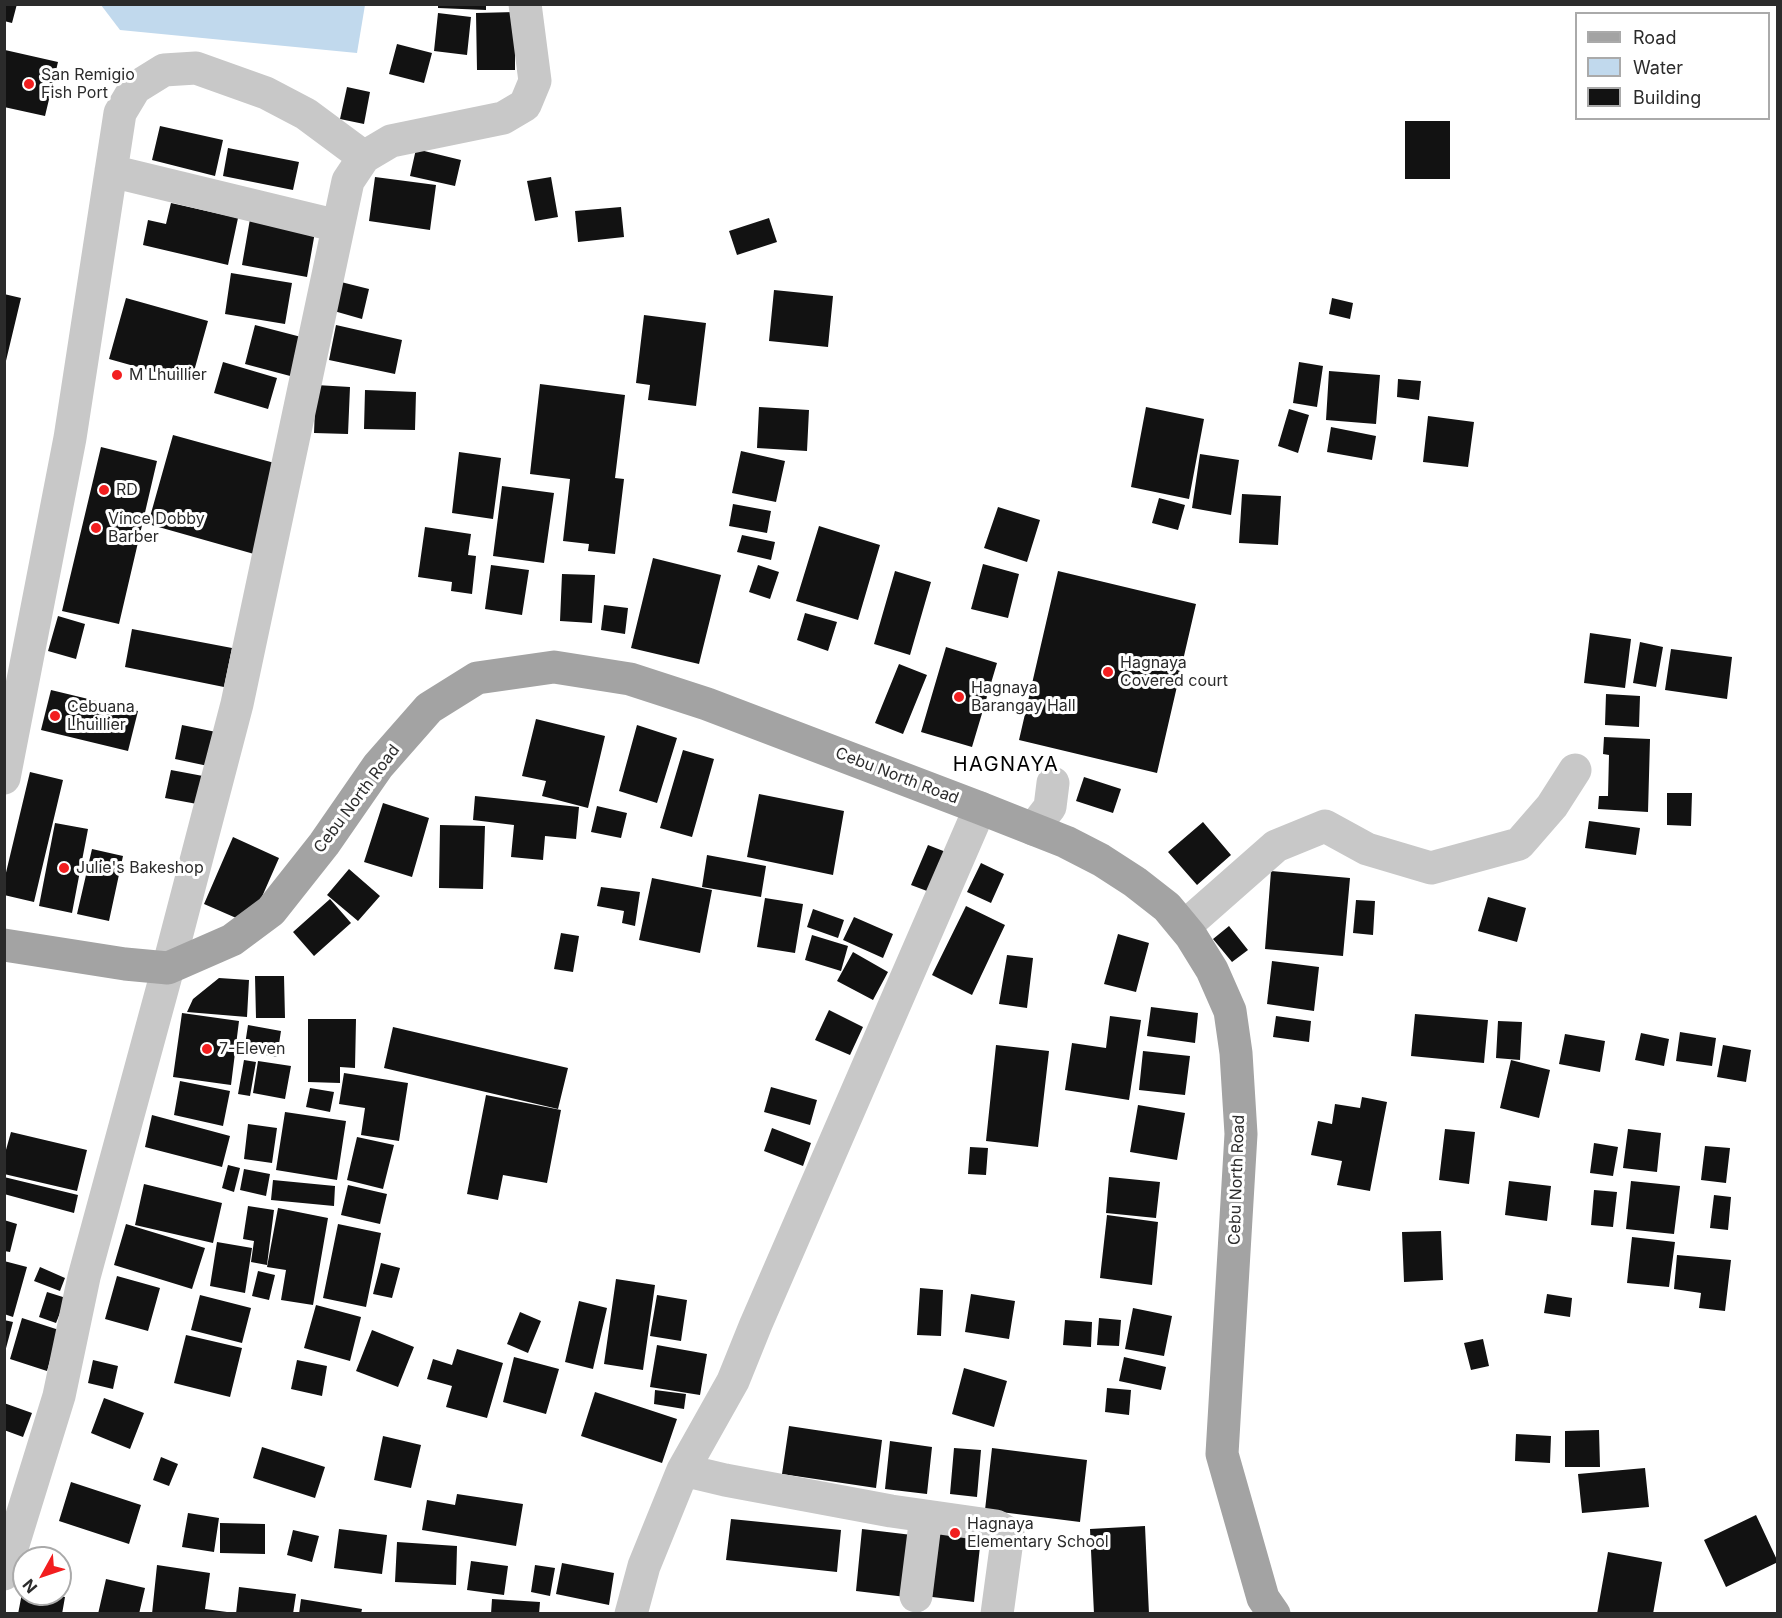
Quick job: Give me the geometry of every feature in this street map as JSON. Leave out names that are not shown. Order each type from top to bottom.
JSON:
[{"type":"main road","name":"Cebu North Road","points":[[4,945],[125,964],[168,968],[232,940],[271,911],[324,844],[378,766],[429,708],[477,678],[554,667],[630,680],[707,704],[1033,828],[1101,860],[1135,882],[1167,907],[1191,936],[1212,970],[1230,1011],[1235,1042],[1241,1134],[1222,1454],[1263,1598],[1274,1614]]},
{"type":"street","points":[[4,1574],[58,1396],[84,1277],[237,704],[348,181],[364,157],[391,141],[503,118],[525,105],[535,81],[525,4]]},
{"type":"street","points":[[4,778],[70,438],[120,113],[135,88],[164,70],[196,68],[266,93],[306,114],[364,157]]},
{"type":"street","points":[[111,171],[338,226]]},
{"type":"street","points":[[1184,927],[1276,846],[1325,825],[1367,849],[1431,868],[1519,844],[1552,806],[1575,770]]},
{"type":"street","points":[[1033,828],[1050,807],[1053,783]]},
{"type":"street","points":[[631,1614],[644,1566],[683,1470],[733,1381],[980,808]]},
{"type":"street","points":[[683,1470],[891,1511],[996,1526],[1008,1533],[997,1614]]},
{"type":"street","points":[[916,1596],[926,1516]]},
{"type":"water","points":[[101,5],[365,5],[357,53],[120,30]]},
{"type":"building","points":[[4,4],[17,4],[12,23],[4,21]]},
{"type":"building","points":[[438,4],[486,4],[486,10],[438,8]]},
{"type":"building","points":[[515,12],[515,70],[477,70],[476,13]]},
{"type":"building","points":[[438,13],[471,17],[467,55],[434,51]]},
{"type":"building","points":[[397,44],[432,53],[424,83],[389,74]]},
{"type":"building","name":"San Remigio Fish Port","points":[[5,50],[58,62],[45,116],[4,107]]},
{"type":"building","points":[[347,87],[370,92],[364,124],[340,119]]},
{"type":"building","points":[[1405,121],[1450,121],[1450,179],[1405,179]]},
{"type":"building","points":[[160,126],[223,140],[215,176],[152,160]]},
{"type":"building","points":[[228,148],[299,162],[293,190],[223,176]]},
{"type":"building","points":[[416,149],[461,160],[455,186],[410,176]]},
{"type":"building","points":[[375,177],[436,185],[430,230],[369,221]]},
{"type":"building","points":[[551,177],[558,217],[535,221],[527,181]]},
{"type":"building","points":[[171,203],[238,218],[228,265],[143,245],[148,220],[166,224]]},
{"type":"building","points":[[621,207],[624,237],[578,242],[575,211]]},
{"type":"building","points":[[769,218],[777,242],[737,255],[729,231]]},
{"type":"building","points":[[250,219],[315,232],[307,277],[242,265]]},
{"type":"building","points":[[231,273],[292,283],[285,324],[225,314]]},
{"type":"building","points":[[341,282],[369,289],[362,319],[334,311]]},
{"type":"building","points":[[774,290],[833,296],[828,347],[769,341]]},
{"type":"building","points":[[4,294],[21,298],[5,365],[4,364]]},
{"type":"building","points":[[126,298],[208,321],[191,382],[109,359]]},
{"type":"building","points":[[1332,298],[1353,303],[1350,319],[1329,314]]},
{"type":"building","points":[[644,315],[706,323],[696,406],[648,400],[650,385],[636,383]]},
{"type":"building","points":[[255,325],[305,338],[294,377],[245,364]]},
{"type":"building","points":[[336,325],[402,340],[395,374],[329,360]]},
{"type":"building","points":[[223,362],[277,378],[268,409],[214,393]]},
{"type":"building","points":[[1299,362],[1323,366],[1317,407],[1293,403]]},
{"type":"building","points":[[1329,371],[1380,375],[1376,424],[1326,420]]},
{"type":"building","points":[[1398,379],[1421,381],[1419,400],[1397,397]]},
{"type":"building","points":[[540,384],[625,395],[615,478],[624,479],[615,554],[588,551],[589,544],[563,541],[570,479],[530,474]]},
{"type":"building","points":[[316,385],[350,387],[348,434],[314,433]]},
{"type":"building","points":[[365,390],[416,392],[415,430],[364,429]]},
{"type":"building","points":[[759,407],[809,410],[807,451],[757,448]]},
{"type":"building","points":[[1146,407],[1204,419],[1189,499],[1131,487]]},
{"type":"building","points":[[1289,409],[1309,415],[1298,453],[1278,446]]},
{"type":"building","points":[[1428,416],[1474,422],[1468,467],[1423,462]]},
{"type":"building","points":[[1331,427],[1376,436],[1372,460],[1327,452]]},
{"type":"building","points":[[173,435],[278,464],[254,554],[148,524]]},
{"type":"building","points":[[101,447],[157,461],[119,624],[62,611]]},
{"type":"building","points":[[741,451],[785,461],[776,502],[732,493]]},
{"type":"building","points":[[459,452],[501,458],[493,519],[452,513]]},
{"type":"building","points":[[1200,454],[1239,460],[1231,515],[1192,508]]},
{"type":"building","points":[[502,486],[554,493],[544,563],[493,556]]},
{"type":"building","points":[[1242,494],[1281,496],[1278,545],[1239,543]]},
{"type":"building","points":[[1159,498],[1185,505],[1178,530],[1152,523]]},
{"type":"building","points":[[733,504],[771,511],[767,533],[729,526]]},
{"type":"building","points":[[998,507],[1040,520],[1027,562],[984,548]]},
{"type":"building","points":[[819,526],[880,545],[858,620],[796,601]]},
{"type":"building","points":[[425,527],[471,534],[468,555],[476,556],[472,594],[451,591],[452,582],[418,577]]},
{"type":"building","points":[[742,535],[775,542],[771,560],[737,552]]},
{"type":"building","points":[[653,558],[721,575],[699,664],[631,648]]},
{"type":"building","points":[[983,564],[1019,574],[1008,618],[971,609]]},
{"type":"building","points":[[491,565],[529,570],[522,615],[485,609]]},
{"type":"building","points":[[758,565],[779,572],[770,599],[749,592]]},
{"type":"building","points":[[895,571],[931,582],[910,655],[874,644]]},
{"type":"building","name":"Hagnaya Covered court","points":[[1058,571],[1196,604],[1157,773],[1019,740]]},
{"type":"building","points":[[562,574],[595,575],[592,623],[560,621]]},
{"type":"building","points":[[604,605],[628,608],[625,634],[601,630]]},
{"type":"building","points":[[805,613],[837,622],[828,651],[797,640]]},
{"type":"building","points":[[58,616],[85,624],[76,659],[48,651]]},
{"type":"building","points":[[132,629],[232,648],[224,687],[125,667]]},
{"type":"building","points":[[1590,633],[1631,639],[1625,688],[1584,683]]},
{"type":"building","points":[[1640,642],[1663,647],[1656,687],[1633,683]]},
{"type":"building","name":"Hagnaya Barangay Hall","points":[[946,647],[997,663],[972,747],[921,732]]},
{"type":"building","points":[[1671,649],[1732,657],[1727,699],[1665,690]]},
{"type":"building","points":[[899,664],[927,675],[903,734],[875,723]]},
{"type":"building","points":[[51,690],[138,711],[128,751],[41,730]]},
{"type":"building","points":[[1606,694],[1640,696],[1639,727],[1605,725]]},
{"type":"building","points":[[536,719],[605,736],[588,808],[542,796],[546,781],[522,776]]},
{"type":"building","points":[[182,725],[216,732],[208,766],[175,759]]},
{"type":"building","points":[[637,725],[677,738],[657,803],[619,791]]},
{"type":"building","points":[[1604,737],[1650,739],[1648,812],[1598,809],[1599,796],[1608,796],[1609,755],[1603,754]]},
{"type":"building","points":[[683,750],[714,759],[692,837],[660,828]]},
{"type":"building","points":[[171,770],[203,776],[197,804],[165,798]]},
{"type":"building","points":[[30,772],[63,780],[34,902],[4,895],[4,881]]},
{"type":"building","points":[[1084,777],[1121,789],[1113,813],[1076,801]]},
{"type":"building","points":[[1667,793],[1692,793],[1691,826],[1667,825]]},
{"type":"building","points":[[759,794],[844,811],[833,875],[747,857]]},
{"type":"building","points":[[475,796],[579,807],[576,839],[545,836],[543,860],[511,857],[514,825],[473,820]]},
{"type":"building","points":[[383,803],[429,818],[412,877],[364,862]]},
{"type":"building","points":[[597,806],[627,813],[621,838],[591,832]]},
{"type":"building","points":[[1589,821],[1640,828],[1636,855],[1585,848]]},
{"type":"building","points":[[1203,822],[1231,855],[1197,885],[1168,852]]},
{"type":"building","name":"Julie's Bakeshop","points":[[55,823],[88,829],[72,913],[39,906]]},
{"type":"building","points":[[440,825],[485,826],[483,889],[439,888]]},
{"type":"building","points":[[233,837],[279,858],[250,924],[204,904]]},
{"type":"building","points":[[928,845],[951,854],[935,894],[911,885]]},
{"type":"building","points":[[92,849],[123,856],[109,921],[77,914]]},
{"type":"building","points":[[707,855],[766,866],[761,897],[702,887]]},
{"type":"building","points":[[981,863],[1004,874],[991,903],[967,892]]},
{"type":"building","points":[[349,869],[380,896],[358,921],[327,895]]},
{"type":"building","points":[[1271,871],[1350,878],[1343,956],[1265,949]]},
{"type":"building","points":[[652,878],[712,890],[700,953],[639,940]]},
{"type":"building","points":[[601,887],[640,892],[635,926],[622,923],[624,911],[597,906]]},
{"type":"building","points":[[1488,897],[1526,908],[1517,942],[1478,931]]},
{"type":"building","points":[[765,898],[803,904],[795,953],[757,947]]},
{"type":"building","points":[[330,899],[351,923],[314,956],[293,932]]},
{"type":"building","points":[[1356,900],[1375,901],[1373,935],[1353,933]]},
{"type":"building","points":[[966,906],[1005,925],[972,995],[932,975]]},
{"type":"building","points":[[813,909],[844,920],[838,938],[807,927]]},
{"type":"building","points":[[854,917],[893,934],[883,958],[843,940]]},
{"type":"building","points":[[1229,926],[1248,950],[1232,962],[1213,939]]},
{"type":"building","points":[[561,933],[579,936],[573,972],[554,969]]},
{"type":"building","points":[[1118,934],[1149,943],[1136,992],[1104,984]]},
{"type":"building","points":[[812,935],[848,946],[841,971],[805,960]]},
{"type":"building","points":[[853,952],[888,972],[873,1000],[837,981]]},
{"type":"building","points":[[1007,955],[1033,958],[1027,1008],[999,1004]]},
{"type":"building","points":[[1272,961],[1319,967],[1314,1011],[1267,1004]]},
{"type":"building","points":[[255,976],[284,976],[285,1018],[256,1018]]},
{"type":"building","points":[[219,978],[249,980],[247,1017],[187,1012],[193,999]]},
{"type":"building","points":[[1151,1007],[1198,1013],[1195,1043],[1147,1036]]},
{"type":"building","points":[[829,1010],[863,1027],[850,1055],[815,1040]]},
{"type":"building","name":"7-Eleven","points":[[182,1013],[239,1021],[231,1085],[173,1077]]},
{"type":"building","points":[[1415,1014],[1488,1020],[1484,1063],[1411,1056]]},
{"type":"building","points":[[1110,1016],[1141,1020],[1129,1100],[1065,1090],[1072,1043],[1106,1048]]},
{"type":"building","points":[[1276,1016],[1311,1021],[1309,1042],[1273,1037]]},
{"type":"building","points":[[308,1019],[356,1019],[355,1068],[340,1067],[340,1083],[308,1082]]},
{"type":"building","points":[[1498,1021],[1522,1022],[1520,1060],[1496,1058]]},
{"type":"building","points":[[248,1025],[281,1031],[277,1057],[244,1051]]},
{"type":"building","points":[[393,1027],[568,1068],[558,1109],[384,1068]]},
{"type":"building","points":[[1680,1032],[1716,1038],[1712,1066],[1676,1061]]},
{"type":"building","points":[[1641,1033],[1669,1039],[1664,1066],[1635,1060]]},
{"type":"building","points":[[1565,1034],[1605,1041],[1600,1072],[1559,1064]]},
{"type":"building","points":[[996,1045],[1049,1051],[1038,1147],[986,1141]]},
{"type":"building","points":[[1723,1045],[1751,1050],[1746,1082],[1717,1077]]},
{"type":"building","points":[[1143,1051],[1190,1056],[1185,1095],[1139,1090]]},
{"type":"building","points":[[244,1060],[256,1062],[250,1096],[238,1094]]},
{"type":"building","points":[[1511,1060],[1550,1070],[1539,1118],[1500,1108]]},
{"type":"building","points":[[258,1061],[291,1066],[285,1099],[253,1093]]},
{"type":"building","points":[[344,1073],[408,1083],[399,1141],[361,1135],[365,1108],[339,1104]]},
{"type":"building","points":[[180,1081],[230,1091],[223,1126],[174,1115]]},
{"type":"building","points":[[771,1087],[817,1100],[810,1125],[764,1112]]},
{"type":"building","points":[[310,1088],[334,1092],[330,1112],[306,1107]]},
{"type":"building","points":[[486,1095],[561,1110],[547,1183],[503,1175],[498,1200],[467,1194]]},
{"type":"building","points":[[1362,1097],[1387,1102],[1370,1191],[1337,1185],[1342,1161],[1311,1155],[1318,1121],[1332,1124],[1335,1104],[1360,1108]]},
{"type":"building","points":[[1138,1105],[1185,1113],[1177,1160],[1130,1152]]},
{"type":"building","points":[[285,1112],[346,1121],[337,1180],[276,1170]]},
{"type":"building","points":[[152,1115],[230,1136],[222,1167],[145,1147]]},
{"type":"building","points":[[248,1124],[277,1128],[272,1163],[244,1159]]},
{"type":"building","points":[[772,1128],[811,1143],[803,1166],[764,1151]]},
{"type":"building","points":[[1445,1129],[1475,1132],[1469,1184],[1439,1180]]},
{"type":"building","points":[[1628,1129],[1661,1133],[1657,1172],[1623,1168]]},
{"type":"building","points":[[11,1132],[87,1150],[77,1191],[4,1174],[4,1157]]},
{"type":"building","points":[[357,1137],[394,1145],[383,1189],[347,1180]]},
{"type":"building","points":[[1594,1143],[1618,1147],[1613,1176],[1590,1173]]},
{"type":"building","points":[[1705,1146],[1730,1148],[1726,1183],[1701,1180]]},
{"type":"building","points":[[970,1147],[988,1148],[986,1175],[968,1174]]},
{"type":"building","points":[[228,1165],[240,1168],[234,1192],[222,1188]]},
{"type":"building","points":[[244,1169],[270,1174],[266,1196],[240,1190]]},
{"type":"building","points":[[4,1177],[78,1195],[74,1213],[4,1194]]},
{"type":"building","points":[[1109,1177],[1160,1182],[1156,1218],[1106,1213]]},
{"type":"building","points":[[273,1180],[335,1186],[334,1206],[271,1200]]},
{"type":"building","points":[[1509,1181],[1551,1186],[1547,1221],[1505,1215]]},
{"type":"building","points":[[1631,1181],[1680,1186],[1674,1234],[1626,1229]]},
{"type":"building","points":[[144,1184],[222,1203],[213,1243],[135,1225]]},
{"type":"building","points":[[348,1185],[387,1194],[380,1224],[341,1215]]},
{"type":"building","points":[[1594,1190],[1617,1192],[1613,1227],[1591,1225]]},
{"type":"building","points":[[1714,1195],[1731,1197],[1728,1230],[1710,1228]]},
{"type":"building","points":[[248,1206],[274,1210],[267,1265],[251,1262],[254,1241],[243,1239]]},
{"type":"building","points":[[278,1208],[328,1218],[313,1305],[281,1300],[286,1270],[267,1267]]},
{"type":"building","points":[[1107,1215],[1158,1222],[1152,1285],[1100,1278]]},
{"type":"building","points":[[4,1220],[17,1224],[10,1252],[4,1251]]},
{"type":"building","points":[[126,1224],[205,1248],[192,1289],[114,1265]]},
{"type":"building","points":[[338,1224],[381,1233],[366,1307],[323,1298]]},
{"type":"building","points":[[1441,1231],[1443,1280],[1404,1282],[1402,1232]]},
{"type":"building","points":[[1632,1237],[1675,1242],[1669,1287],[1627,1283]]},
{"type":"building","points":[[217,1242],[252,1248],[245,1293],[210,1286]]},
{"type":"building","points":[[1677,1255],[1731,1260],[1725,1311],[1699,1308],[1701,1293],[1674,1289]]},
{"type":"building","points":[[4,1261],[27,1267],[13,1317],[4,1314]]},
{"type":"building","points":[[381,1263],[400,1268],[392,1298],[373,1294]]},
{"type":"building","points":[[40,1267],[65,1278],[60,1291],[34,1281]]},
{"type":"building","points":[[258,1271],[275,1275],[269,1300],[252,1296]]},
{"type":"building","points":[[117,1276],[160,1288],[148,1331],[105,1319]]},
{"type":"building","points":[[616,1279],[655,1285],[643,1370],[604,1364]]},
{"type":"building","points":[[920,1288],[943,1290],[941,1336],[917,1335]]},
{"type":"building","points":[[47,1292],[66,1298],[56,1323],[39,1317]]},
{"type":"building","points":[[971,1294],[1015,1301],[1009,1339],[965,1332]]},
{"type":"building","points":[[1547,1294],[1572,1298],[1570,1317],[1544,1313]]},
{"type":"building","points":[[200,1295],[251,1308],[242,1343],[191,1330]]},
{"type":"building","points":[[657,1295],[687,1300],[681,1341],[650,1336]]},
{"type":"building","points":[[579,1301],[607,1308],[593,1369],[565,1362]]},
{"type":"building","points":[[316,1305],[361,1317],[350,1361],[304,1348]]},
{"type":"building","points":[[1133,1308],[1172,1316],[1164,1356],[1125,1349]]},
{"type":"building","points":[[520,1312],[541,1321],[528,1353],[507,1344]]},
{"type":"building","points":[[22,1318],[59,1330],[47,1371],[10,1359]]},
{"type":"building","points":[[1099,1318],[1121,1320],[1119,1346],[1097,1345]]},
{"type":"building","points":[[4,1320],[13,1322],[5,1352],[4,1352]]},
{"type":"building","points":[[1065,1320],[1092,1322],[1091,1347],[1063,1345]]},
{"type":"building","points":[[372,1330],[414,1347],[398,1387],[356,1371]]},
{"type":"building","points":[[186,1335],[242,1348],[230,1397],[174,1383]]},
{"type":"building","points":[[1483,1339],[1489,1366],[1471,1370],[1464,1343]]},
{"type":"building","points":[[657,1345],[707,1354],[700,1395],[650,1387]]},
{"type":"building","points":[[457,1349],[503,1363],[487,1418],[446,1407],[452,1386],[427,1379],[433,1359],[452,1365]]},
{"type":"building","points":[[514,1357],[559,1369],[546,1414],[503,1402]]},
{"type":"building","points":[[1124,1357],[1166,1367],[1161,1390],[1119,1381]]},
{"type":"building","points":[[93,1360],[118,1366],[113,1389],[88,1383]]},
{"type":"building","points":[[297,1360],[327,1366],[322,1396],[291,1389]]},
{"type":"building","points":[[964,1368],[1007,1381],[994,1427],[952,1414]]},
{"type":"building","points":[[1107,1388],[1131,1390],[1129,1415],[1105,1412]]},
{"type":"building","points":[[655,1390],[686,1394],[684,1409],[654,1404]]},
{"type":"building","points":[[595,1392],[677,1419],[662,1463],[581,1436]]},
{"type":"building","points":[[104,1398],[144,1413],[130,1449],[91,1433]]},
{"type":"building","points":[[4,1403],[32,1413],[23,1437],[4,1430]]},
{"type":"building","points":[[789,1426],[882,1440],[876,1488],[782,1474]]},
{"type":"building","points":[[1599,1430],[1600,1467],[1565,1467],[1565,1431]]},
{"type":"building","points":[[1516,1434],[1551,1436],[1550,1463],[1515,1461]]},
{"type":"building","points":[[383,1436],[421,1445],[411,1488],[374,1480]]},
{"type":"building","points":[[890,1441],[932,1447],[927,1494],[885,1489]]},
{"type":"building","points":[[262,1447],[325,1467],[315,1498],[253,1478]]},
{"type":"building","points":[[954,1448],[981,1450],[977,1497],[950,1494]]},
{"type":"building","points":[[992,1448],[1087,1460],[1080,1522],[985,1510]]},
{"type":"building","points":[[161,1457],[178,1464],[169,1486],[153,1480]]},
{"type":"building","points":[[1645,1468],[1649,1507],[1582,1513],[1578,1474]]},
{"type":"building","points":[[71,1482],[141,1505],[129,1544],[59,1521]]},
{"type":"building","points":[[457,1494],[523,1504],[516,1546],[422,1530],[427,1500],[455,1505]]},
{"type":"building","points":[[188,1513],[219,1518],[214,1552],[182,1547]]},
{"type":"building","points":[[1756,1515],[1778,1562],[1726,1587],[1704,1540]]},
{"type":"building","points":[[731,1519],[841,1530],[837,1572],[726,1560]]},
{"type":"building","points":[[220,1523],[265,1524],[265,1554],[220,1553]]},
{"type":"building","points":[[1145,1526],[1149,1614],[1094,1614],[1090,1529]]},
{"type":"building","points":[[339,1529],[387,1535],[382,1574],[334,1568]]},
{"type":"building","points":[[862,1529],[912,1535],[906,1597],[856,1591]]},
{"type":"building","points":[[293,1530],[319,1536],[312,1562],[287,1555]]},
{"type":"building","points":[[931,1531],[981,1537],[974,1602],[924,1596]]},
{"type":"building","points":[[397,1542],[457,1546],[456,1585],[395,1582]]},
{"type":"building","points":[[1608,1552],[1662,1562],[1653,1614],[1597,1614]]},
{"type":"building","points":[[471,1561],[508,1566],[504,1595],[467,1590]]},
{"type":"building","points":[[562,1563],[614,1573],[609,1605],[556,1594]]},
{"type":"building","points":[[157,1565],[210,1573],[205,1609],[227,1612],[227,1614],[152,1614]]},
{"type":"building","points":[[535,1565],[555,1568],[550,1596],[531,1592]]},
{"type":"building","points":[[106,1579],[145,1588],[139,1614],[98,1614]]},
{"type":"building","points":[[239,1587],[296,1594],[293,1614],[236,1614]]},
{"type":"building","points":[[301,1599],[362,1609],[361,1614],[299,1614]]},
{"type":"building","points":[[492,1599],[540,1602],[539,1614],[491,1614]]},
{"type":"building","points":[[20,1606],[63,1606],[62,1614],[18,1614]]},
{"type":"place","name":"San Remigio Fish Port","points":[[29,84]]},
{"type":"place","name":"M Lhuillier","points":[[117,375]]},
{"type":"place","name":"RD","points":[[104,490]]},
{"type":"place","name":"Vince Dobby Barber","points":[[96,528]]},
{"type":"place","name":"Hagnaya Covered court","points":[[1108,672]]},
{"type":"place","name":"Hagnaya Barangay Hall","points":[[959,697]]},
{"type":"place","name":"Cebuana Lhuillier","points":[[55,716]]},
{"type":"place","name":"Julie's Bakeshop","points":[[64,868]]},
{"type":"place","name":"7-Eleven","points":[[207,1049]]},
{"type":"place","name":"Hagnaya Elementary School","points":[[955,1533]]},
{"type":"district","name":"HAGNAYA","points":[[1006,765]]}]
